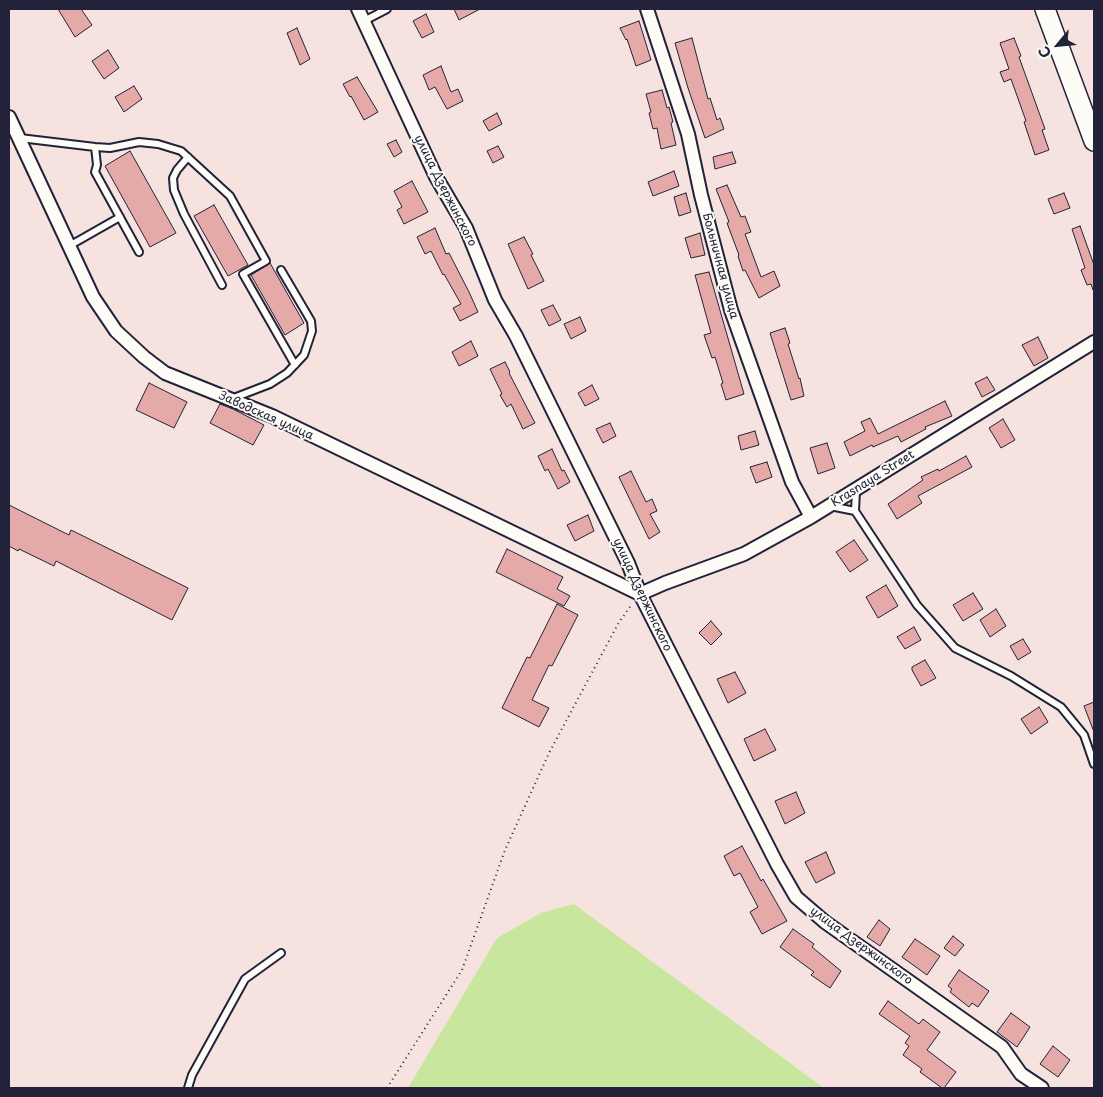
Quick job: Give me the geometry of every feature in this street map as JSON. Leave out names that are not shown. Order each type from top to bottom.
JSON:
[{"type":"main road","points":[[1045,9],[1094,140]]},
{"type":"street","name":"улица Дзержинского","points":[[358,9],[436,177],[466,228],[496,300],[516,336],[628,563],[640,594],[777,864],[796,897],[825,922],[1002,1047],[1022,1074],[1042,1088]]},
{"type":"street","name":"Больничная улица","points":[[647,9],[688,134],[701,195],[731,310],[792,482],[811,517]]},
{"type":"street","name":"Заводская улица","points":[[9,117],[93,297],[116,332],[165,373],[272,416],[640,594]]},
{"type":"street","name":"Krasnaya Street","points":[[640,594],[744,554],[811,517],[1094,342]]},
{"type":"lane","points":[[364,21],[387,9]]},
{"type":"lane","points":[[18,138],[110,148],[139,142],[158,144],[181,150],[230,196],[266,261],[243,274],[294,365]]},
{"type":"lane","points":[[95,147],[97,165],[95,172],[139,252]]},
{"type":"lane","points":[[188,158],[173,178],[174,190],[184,214],[222,284]]},
{"type":"lane","points":[[69,246],[120,217]]},
{"type":"lane","points":[[230,399],[270,384],[287,373],[304,355],[312,331],[311,320],[281,270]]},
{"type":"lane","points":[[856,490],[855,511],[917,605],[955,648],[1011,676],[1061,707],[1084,735],[1094,764]]},
{"type":"lane","points":[[829,506],[855,511]]},
{"type":"lane","points":[[188,1088],[192,1074],[245,979],[281,953]]},
{"type":"path","points":[[387,1088],[462,970],[505,850],[549,753],[618,624],[640,594]]},
{"type":"green space","points":[[574,904],[824,1088],[408,1088],[497,938],[541,913]]},
{"type":"building","points":[[58,9],[81,9],[92,25],[75,37]]},
{"type":"building","points":[[454,9],[480,9],[459,20]]},
{"type":"building","points":[[426,14],[434,32],[422,38],[413,21]]},
{"type":"building","points":[[639,21],[651,60],[636,66],[627,39],[620,28]]},
{"type":"building","points":[[297,28],[310,59],[300,65],[287,33]]},
{"type":"building","points":[[692,38],[708,99],[710,98],[717,120],[720,118],[724,129],[705,138],[675,43]]},
{"type":"building","points":[[1014,38],[1045,129],[1042,130],[1049,150],[1035,155],[1024,122],[1026,121],[1011,79],[1004,82],[1000,72],[1009,69],[1000,43]]},
{"type":"building","points":[[108,50],[119,68],[104,79],[92,61]]},
{"type":"building","points":[[441,66],[451,92],[458,89],[463,101],[447,109],[435,87],[429,90],[423,75]]},
{"type":"building","points":[[357,77],[378,112],[364,120],[343,84]]},
{"type":"building","points":[[134,86],[142,99],[124,112],[115,97]]},
{"type":"building","points":[[662,90],[673,122],[671,123],[676,145],[661,149],[657,128],[653,129],[646,94]]},
{"type":"building","points":[[497,113],[502,124],[489,131],[483,121]]},
{"type":"building","points":[[396,140],[402,152],[394,157],[387,144]]},
{"type":"building","points":[[498,146],[504,157],[493,163],[487,151]]},
{"type":"building","points":[[130,151],[176,233],[150,247],[105,166]]},
{"type":"building","points":[[732,152],[736,163],[715,169],[713,157]]},
{"type":"building","points":[[674,171],[679,186],[653,196],[648,182]]},
{"type":"building","points":[[412,181],[428,212],[404,224],[397,210],[402,207],[394,191]]},
{"type":"building","points":[[727,185],[741,217],[745,216],[751,232],[745,234],[761,277],[774,271],[780,286],[759,298],[745,270],[743,271],[727,223],[729,222],[716,189]]},
{"type":"building","points":[[686,193],[691,212],[679,216],[674,197]]},
{"type":"building","points":[[1064,193],[1070,208],[1054,214],[1048,199]]},
{"type":"building","points":[[214,205],[248,265],[228,276],[194,216]]},
{"type":"building","points":[[1080,226],[1094,265],[1094,290],[1091,284],[1087,285],[1081,270],[1085,268],[1072,229]]},
{"type":"building","points":[[435,228],[446,254],[449,253],[478,312],[460,321],[453,308],[461,304],[431,251],[425,254],[417,237]]},
{"type":"building","points":[[700,233],[705,255],[691,258],[685,238]]},
{"type":"building","points":[[524,237],[544,281],[528,289],[508,244]]},
{"type":"building","points":[[270,263],[304,323],[285,335],[251,275]]},
{"type":"building","points":[[709,272],[744,394],[726,400],[715,357],[712,358],[704,335],[711,333],[695,275]]},
{"type":"building","points":[[553,305],[561,320],[549,326],[541,310]]},
{"type":"building","points":[[580,317],[586,331],[571,339],[564,324]]},
{"type":"building","points":[[785,328],[804,396],[791,400],[770,333]]},
{"type":"building","points":[[1038,337],[1048,358],[1034,366],[1022,345]]},
{"type":"building","points":[[471,341],[478,356],[459,366],[452,352]]},
{"type":"building","points":[[505,362],[535,423],[523,429],[511,404],[507,407],[500,395],[502,394],[490,369]]},
{"type":"building","points":[[987,377],[995,390],[982,397],[975,383]]},
{"type":"building","points":[[149,383],[187,402],[174,428],[136,410]]},
{"type":"building","points":[[592,385],[599,399],[585,406],[578,393]]},
{"type":"building","points":[[945,401],[952,416],[925,427],[926,429],[901,442],[898,436],[873,447],[872,445],[850,456],[844,442],[865,431],[861,422],[870,418],[878,434]]},
{"type":"building","points":[[220,404],[264,425],[253,445],[210,423]]},
{"type":"building","points":[[1003,419],[1015,440],[1001,448],[989,428]]},
{"type":"building","points":[[610,423],[616,436],[603,443],[596,429]]},
{"type":"building","points":[[755,431],[759,445],[741,450],[738,436]]},
{"type":"building","points":[[827,443],[835,468],[818,474],[810,448]]},
{"type":"building","points":[[552,449],[562,471],[564,470],[570,482],[558,489],[548,469],[545,471],[538,456]]},
{"type":"building","points":[[966,456],[972,467],[918,496],[922,503],[897,519],[888,504],[923,480],[921,477],[938,469],[939,471]]},
{"type":"building","points":[[767,462],[772,477],[756,483],[750,467]]},
{"type":"building","points":[[631,471],[646,502],[652,499],[657,511],[650,514],[660,532],[649,539],[619,477]]},
{"type":"building","points":[[9,505],[69,535],[71,530],[188,588],[172,620],[56,561],[54,566],[9,546]]},
{"type":"building","points":[[588,515],[594,531],[575,541],[567,525]]},
{"type":"building","points":[[854,540],[868,560],[850,572],[836,552]]},
{"type":"building","points":[[507,549],[563,577],[557,589],[570,596],[564,606],[496,572]]},
{"type":"building","points":[[886,585],[898,606],[878,618],[866,597]]},
{"type":"building","points":[[973,593],[983,609],[963,621],[953,605]]},
{"type":"building","points":[[557,604],[578,615],[552,666],[549,665],[532,700],[549,708],[539,727],[502,708],[527,657],[530,658]]},
{"type":"building","points":[[996,609],[1006,626],[990,637],[980,620]]},
{"type":"building","points":[[711,621],[722,634],[711,645],[699,633]]},
{"type":"building","points":[[914,627],[921,640],[905,649],[897,637]]},
{"type":"building","points":[[1023,639],[1031,652],[1018,660],[1010,646]]},
{"type":"building","points":[[925,660],[936,678],[921,686],[912,667]]},
{"type":"building","points":[[735,672],[746,693],[728,703],[717,679]]},
{"type":"building","points":[[1094,702],[1094,732],[1084,706]]},
{"type":"building","points":[[1039,707],[1048,722],[1031,734],[1021,719]]},
{"type":"building","points":[[765,729],[776,750],[754,761],[744,739]]},
{"type":"building","points":[[796,792],[805,813],[785,824],[775,801]]},
{"type":"building","points":[[742,846],[761,881],[763,879],[787,921],[762,934],[750,912],[758,907],[740,873],[734,876],[724,856]]},
{"type":"building","points":[[826,852],[835,873],[816,883],[805,862]]},
{"type":"building","points":[[879,920],[890,929],[880,946],[867,937]]},
{"type":"building","points":[[793,929],[814,944],[812,947],[841,971],[830,988],[811,975],[814,972],[780,947]]},
{"type":"building","points":[[953,936],[964,945],[955,956],[944,948]]},
{"type":"building","points":[[915,939],[940,956],[927,975],[902,957]]},
{"type":"building","points":[[959,970],[989,991],[978,1007],[972,1003],[969,1007],[950,992],[952,989],[948,986]]},
{"type":"building","points":[[888,1001],[919,1024],[923,1019],[940,1032],[927,1050],[956,1072],[944,1088],[920,1072],[922,1069],[903,1055],[909,1046],[905,1043],[910,1036],[879,1014]]},
{"type":"building","points":[[1011,1013],[1030,1027],[1017,1047],[997,1032]]},
{"type":"building","points":[[1053,1046],[1070,1060],[1058,1077],[1040,1064]]}]
